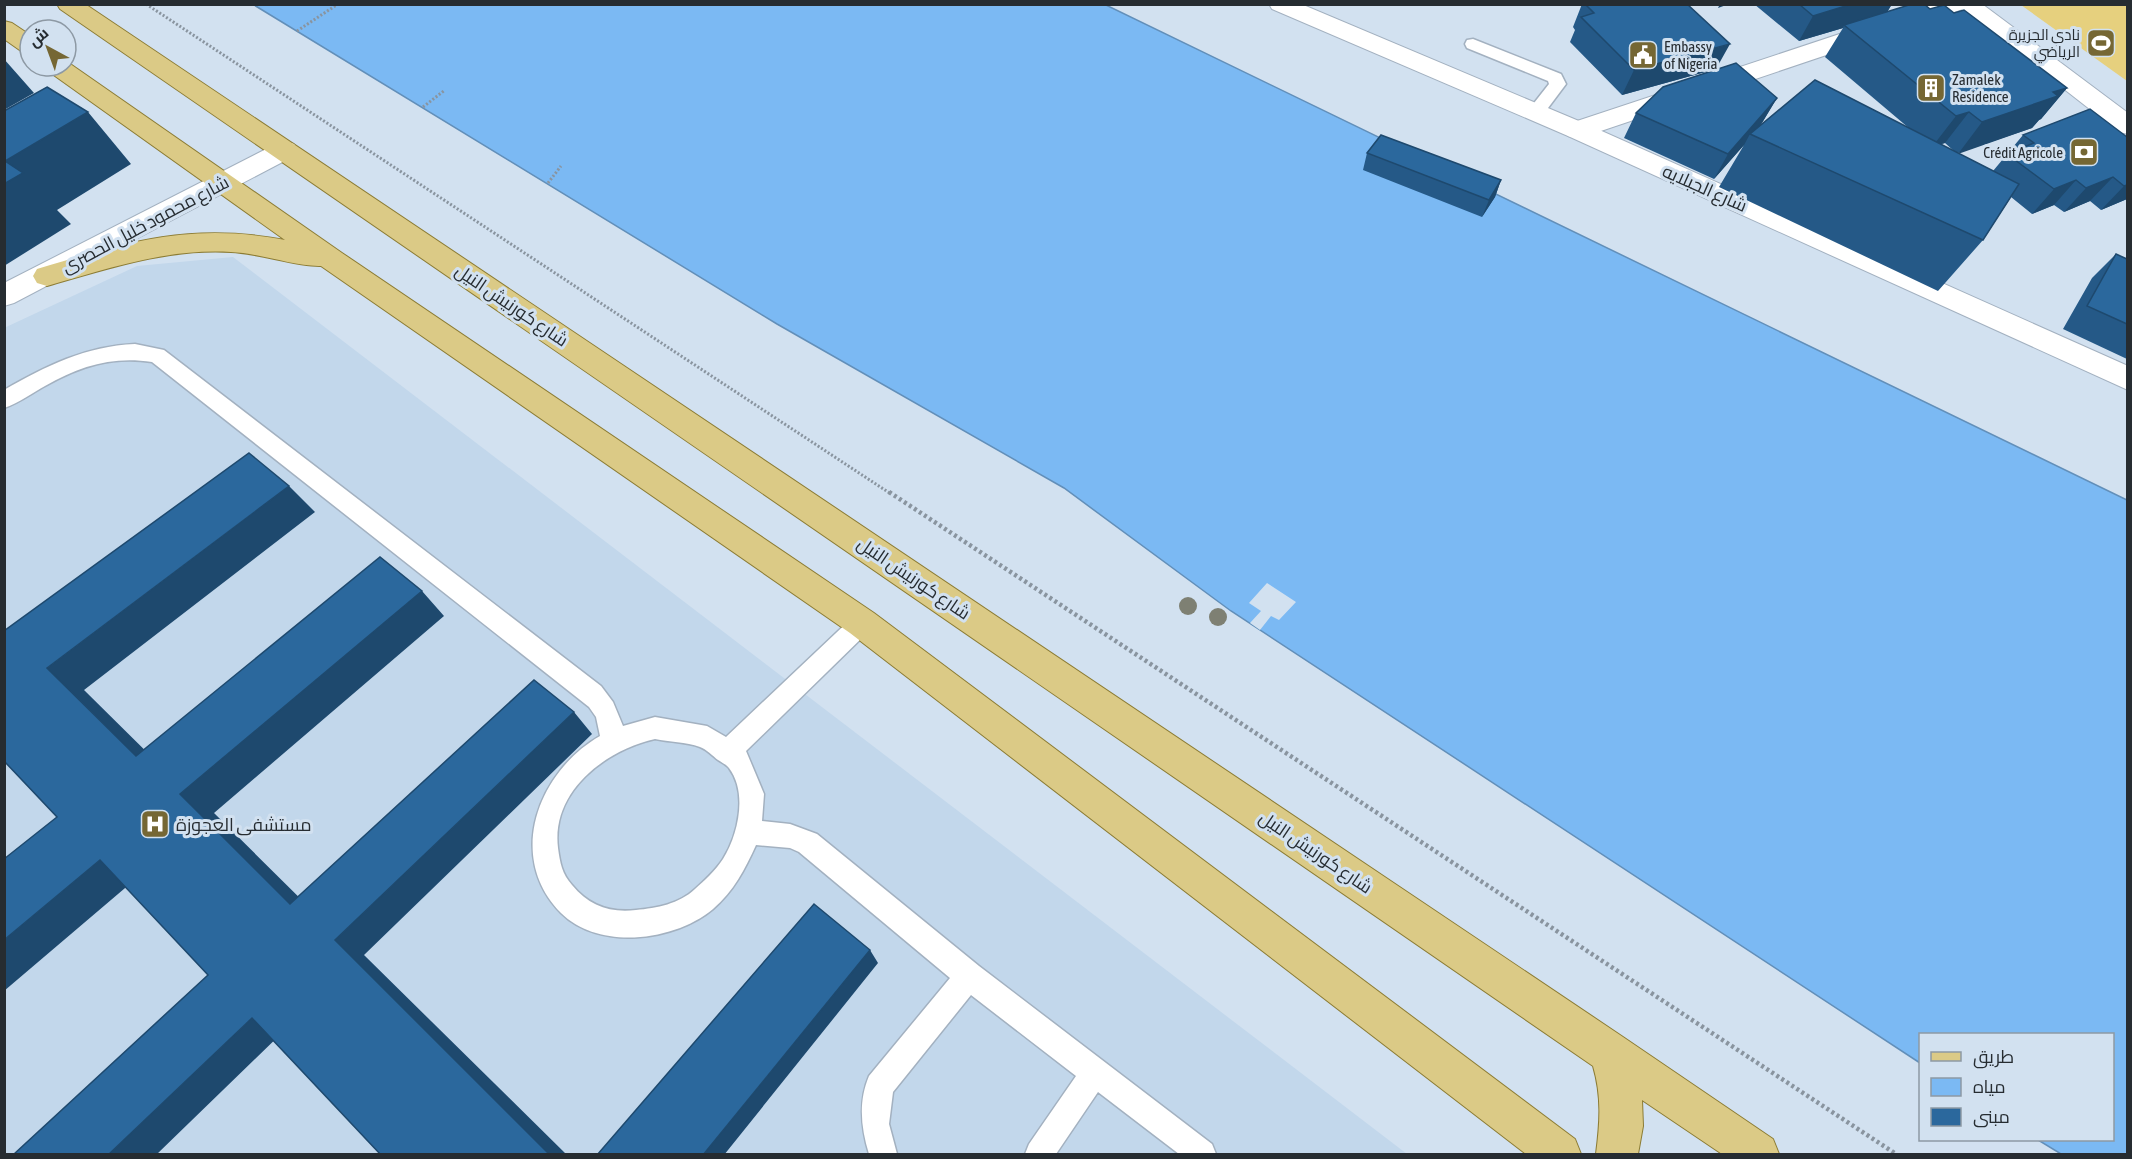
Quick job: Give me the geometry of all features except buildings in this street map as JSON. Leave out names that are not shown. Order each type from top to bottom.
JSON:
[{"type":"main road","name":"شارع كورنيش النيل","points":[[68,4],[1609,1051],[1758,1155]]},
{"type":"main road","points":[[4,28],[18,38]]},
{"type":"main road","points":[[74,78],[332,260],[862,623],[1560,1155]]},
{"type":"main road","points":[[47,276],[149,249],[191,243],[240,243],[332,260]]},
{"type":"main road","points":[[1609,1051],[1621,1086],[1624,1122],[1617,1155]]},
{"type":"street","name":"شارع الجبلايه","points":[[1280,4],[1577,130],[2127,379]]},
{"type":"street","points":[[1577,130],[1955,4]]},
{"type":"street","points":[[1966,4],[2127,126]]},
{"type":"street","name":"شارع محمود خليل الحصرى","points":[[4,296],[47,276],[285,150]]},
{"type":"lane","points":[[1473,44],[1555,78],[1558,84],[1536,112]]},
{"type":"lane","points":[[4,400],[82,359],[109,352],[135,351],[157,355],[593,694],[604,706],[611,723],[613,740]]},
{"type":"lane","points":[[730,750],[862,623]]},
{"type":"lane","points":[[655,728],[696,731],[730,750],[743,768],[751,789],[753,812],[750,832],[737,862],[721,884],[699,902],[674,916],[647,924],[620,925],[595,919],[573,907],[557,890],[547,868],[544,844],[547,820],[556,795],[571,774],[591,755],[613,740],[634,732],[655,728]]},
{"type":"lane","points":[[750,832],[790,836],[808,843],[969,976],[1202,1155]]},
{"type":"lane","points":[[883,1155],[875,1124],[879,1086],[969,976]]},
{"type":"lane","points":[[1039,1155],[1095,1073]]},
{"type":"path","points":[[146,4],[1896,1155]]},
{"type":"path","points":[[297,31],[338,4]]},
{"type":"path","points":[[423,107],[445,90]]},
{"type":"path","points":[[548,183],[561,166]]},
{"type":"shaded area","name":"نادي الجزيرة الرياضي","points":[[2021,5],[2127,5],[2127,81]]},
{"type":"shaded area","points":[[233,257],[1407,1154],[5,1154],[4,328],[137,266]]},
{"type":"water","points":[[254,5],[1106,5],[2127,500],[2127,1154],[2061,1154],[2040,1141],[2114,1141],[2114,1033],[1919,1033],[1919,1062],[1231,611],[1064,488],[777,324]]},
{"type":"pier","points":[[1267,583],[1296,602],[1279,620],[1271,616],[1260,630],[1250,623],[1261,611],[1249,603]]},
{"type":"place","name":"نادي الجزيرة الرياضي","points":[[2101,43]]},
{"type":"place","name":"Embassy of Nigeria","points":[[1643,55]]},
{"type":"place","name":"Zamalek Residence","points":[[1931,88]]},
{"type":"place","name":"Crédit Agricole","points":[[2084,152]]},
{"type":"place","name":"مستشفى العجوزة","points":[[155,824]]}]
